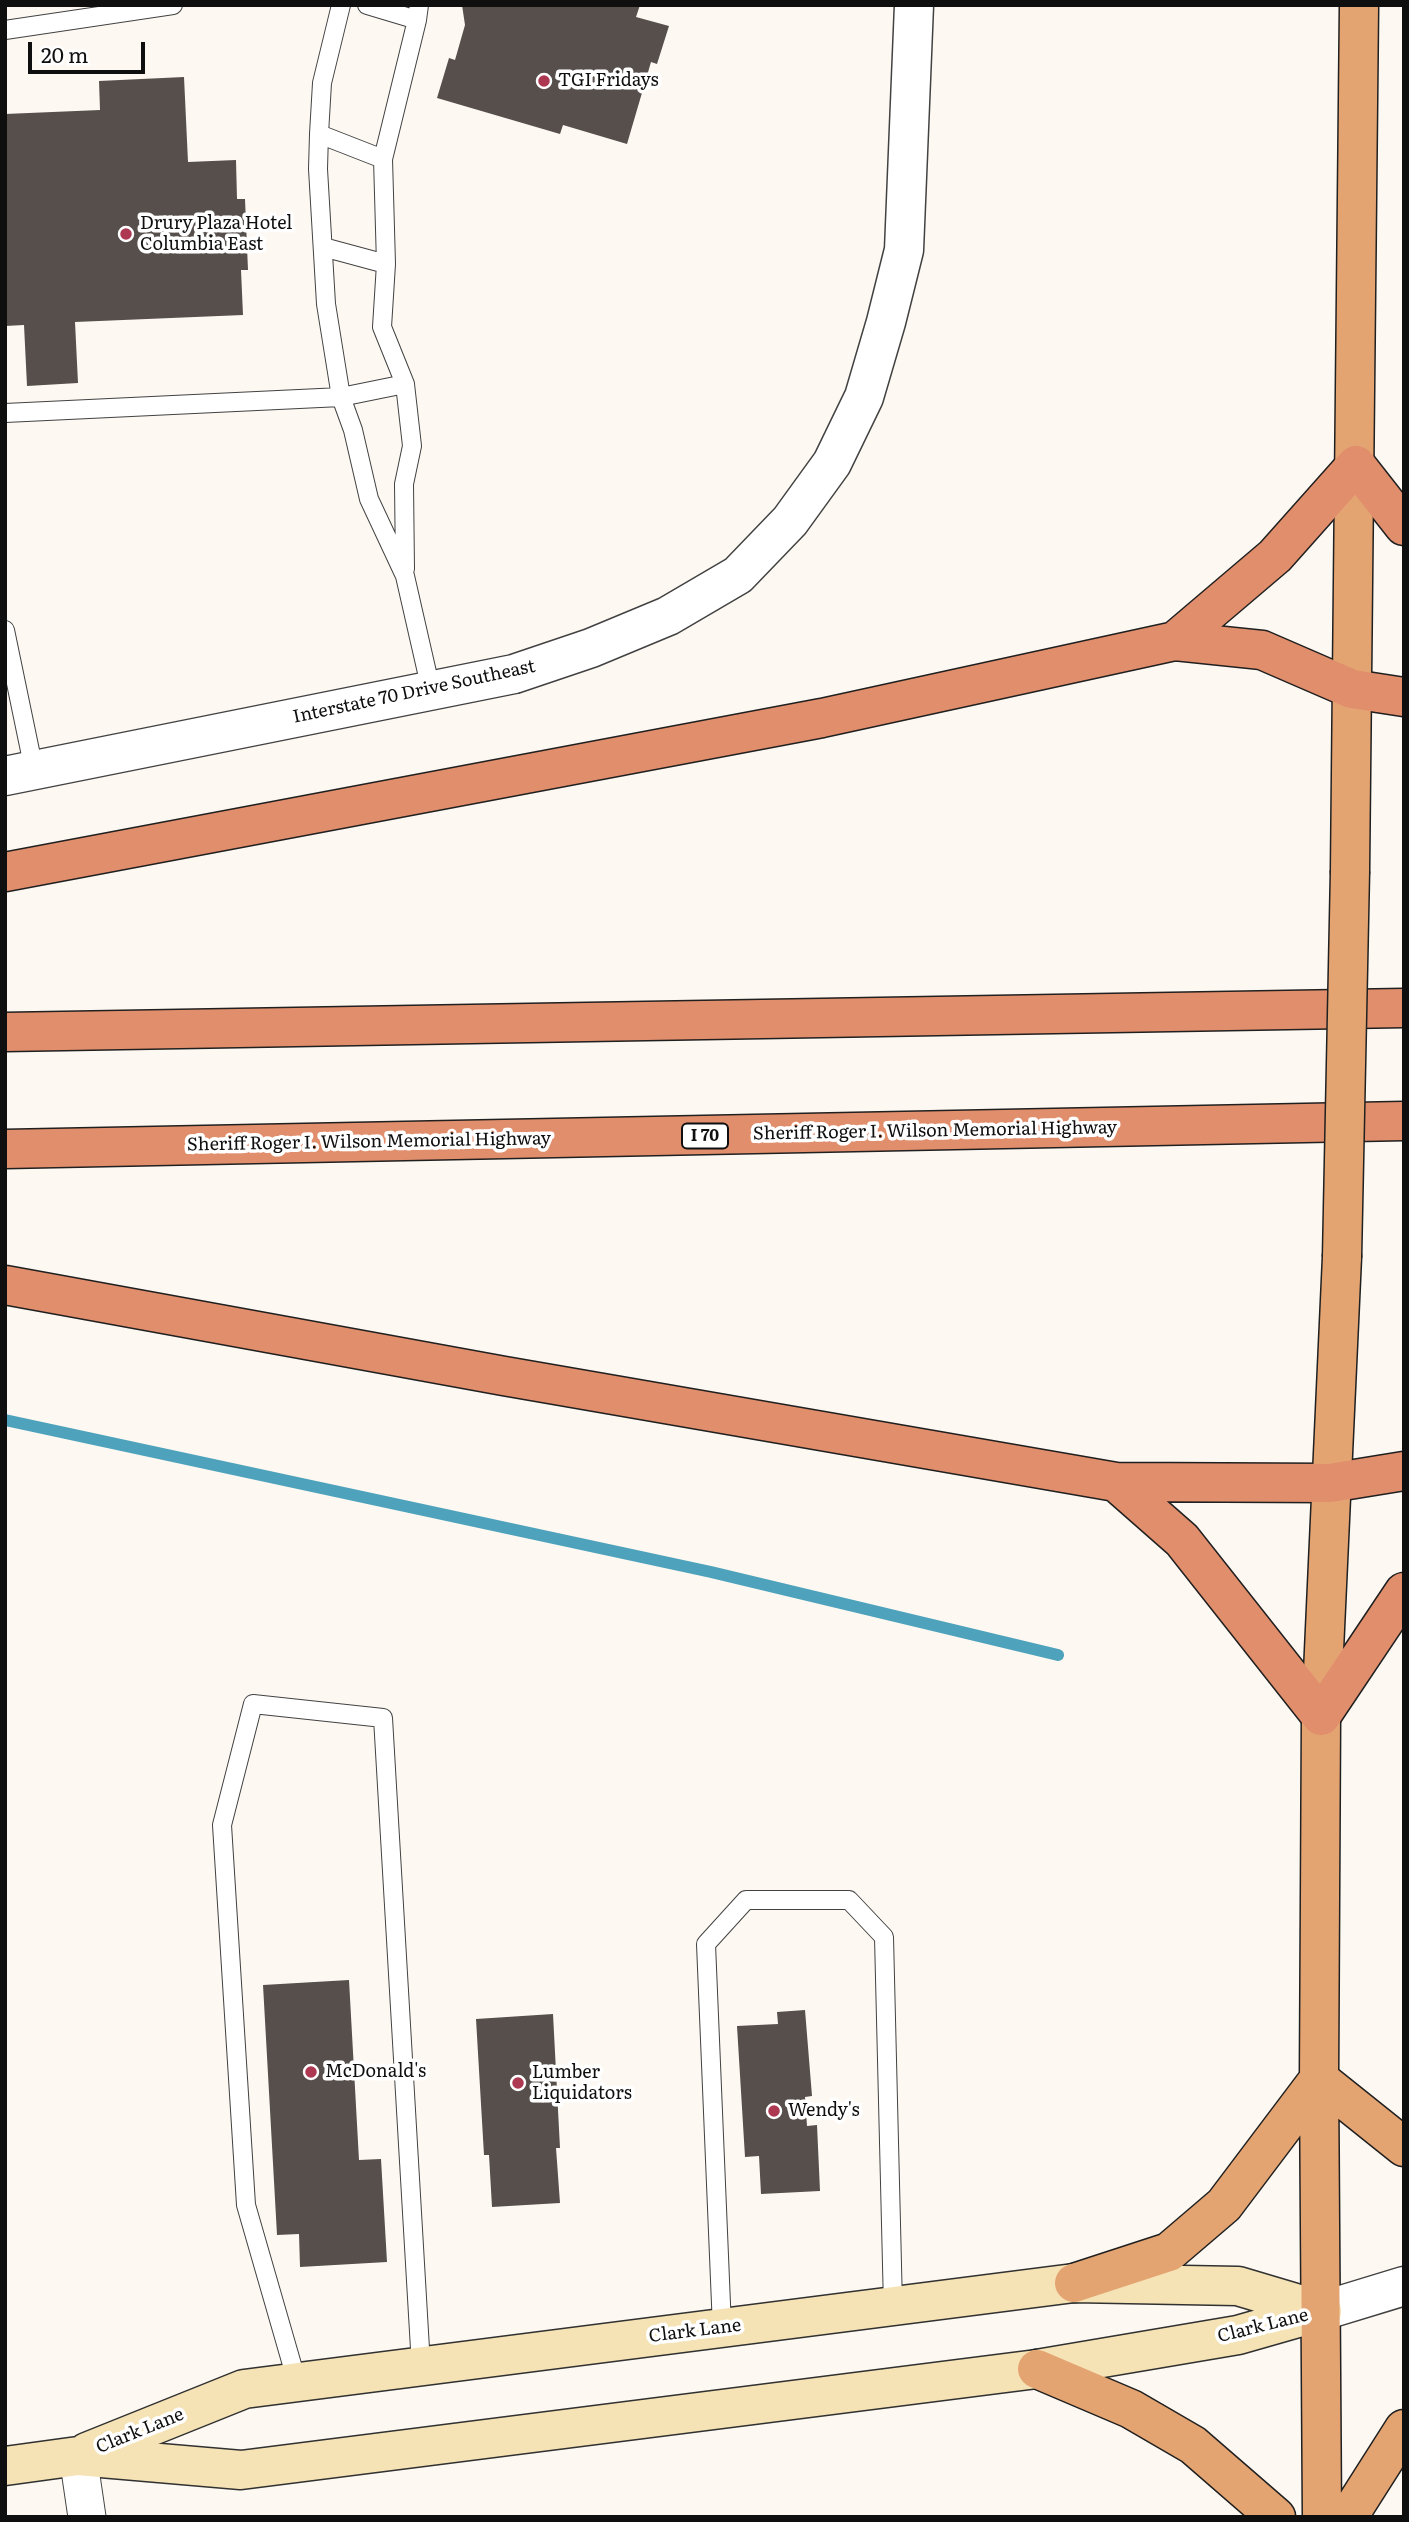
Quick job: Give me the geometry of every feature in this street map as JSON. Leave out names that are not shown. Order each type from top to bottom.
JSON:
[{"type":"highway","points":[[1322,2517],[1319,2078],[1321,1716],[1342,1257],[1356,465],[1359,5]]},
{"type":"highway","points":[[1356,465],[1404,526]]},
{"type":"highway","points":[[1175,641],[1275,556],[1356,465]]},
{"type":"highway","points":[[5,872],[822,718],[1175,641],[1262,650],[1352,689],[1404,697]]},
{"type":"highway","points":[[5,1032],[1404,1008]]},
{"type":"highway","name":"Sheriff Roger I. Wilson Memorial Highway","points":[[5,1149],[1404,1121]]},
{"type":"highway","points":[[5,1285],[517,1379],[1116,1482],[1330,1483],[1404,1471]]},
{"type":"highway","points":[[1116,1482],[1182,1540],[1321,1716]]},
{"type":"highway","points":[[1321,1716],[1404,1592]]},
{"type":"highway","points":[[1319,2078],[1404,2147]]},
{"type":"highway","points":[[1074,2283],[1169,2252],[1224,2205],[1276,2139],[1319,2078]]},
{"type":"highway","points":[[1037,2369],[1131,2409],[1193,2445],[1276,2517]]},
{"type":"highway","points":[[1348,2517],[1404,2429]]},
{"type":"main road","name":"Clark Lane","points":[[78,2456],[244,2389],[1074,2283],[1238,2286],[1322,2311]]},
{"type":"main road","name":"Clark Lane","points":[[5,2466],[78,2456],[241,2470],[1037,2369],[1238,2335],[1322,2311]]},
{"type":"street","name":"Interstate 70 Drive Southeast","points":[[20,773],[514,674],[591,648],[668,616],[738,575],[790,520],[832,463],[864,397],[904,250],[914,5]]},
{"type":"street","name":"Clark Lane","points":[[1322,2311],[1404,2286]]},
{"type":"street","points":[[78,2456],[87,2517]]},
{"type":"lane","points":[[5,30],[173,5]]},
{"type":"lane","points":[[341,5],[322,83],[319,134],[318,169],[327,304],[341,397],[353,430],[369,499],[405,576],[431,690]]},
{"type":"lane","points":[[367,5],[418,13],[383,159],[386,264],[382,327],[405,384],[412,446],[404,484],[405,576]]},
{"type":"lane","points":[[319,134],[383,159]]},
{"type":"lane","points":[[323,247],[386,264]]},
{"type":"lane","points":[[5,413],[341,397],[405,384]]},
{"type":"lane","points":[[5,630],[20,773]]},
{"type":"lane","points":[[297,2382],[246,2205],[222,1825],[253,1704],[383,1718],[421,2366]]},
{"type":"lane","points":[[722,2328],[706,1944],[746,1900],[849,1899],[884,1937],[893,2306]]},
{"type":"building","name":"TGI Fridays","points":[[462,5],[640,5],[636,17],[669,26],[657,64],[651,62],[627,144],[563,125],[560,134],[437,98],[449,58],[455,60],[465,25]]},
{"type":"building","name":"Drury Plaza Hotel Columbia East","points":[[184,77],[188,162],[236,160],[237,199],[245,199],[248,270],[241,270],[243,315],[75,322],[78,383],[27,386],[24,325],[5,326],[5,114],[100,110],[99,81]]},
{"type":"building","name":"McDonald's","points":[[349,1980],[359,2160],[381,2159],[387,2262],[300,2267],[299,2234],[277,2235],[263,1985]]},
{"type":"building","name":"Wendy's","points":[[805,2010],[812,2096],[805,2097],[807,2126],[817,2125],[820,2191],[761,2194],[759,2156],[745,2157],[737,2026],[778,2024],[777,2012]]},
{"type":"building","name":"Lumber Liquidators","points":[[553,2014],[560,2203],[492,2207],[489,2155],[484,2155],[476,2019]]},
{"type":"waterway","points":[[5,1420],[711,1572],[1058,1655]]},
{"type":"place","name":"TGI Fridays","points":[[544,81]]},
{"type":"place","name":"Drury Plaza Hotel Columbia East","points":[[126,234]]},
{"type":"place","name":"McDonald's","points":[[311,2072]]},
{"type":"place","name":"Lumber Liquidators","points":[[518,2083]]},
{"type":"place","name":"Wendy's","points":[[774,2111]]}]
